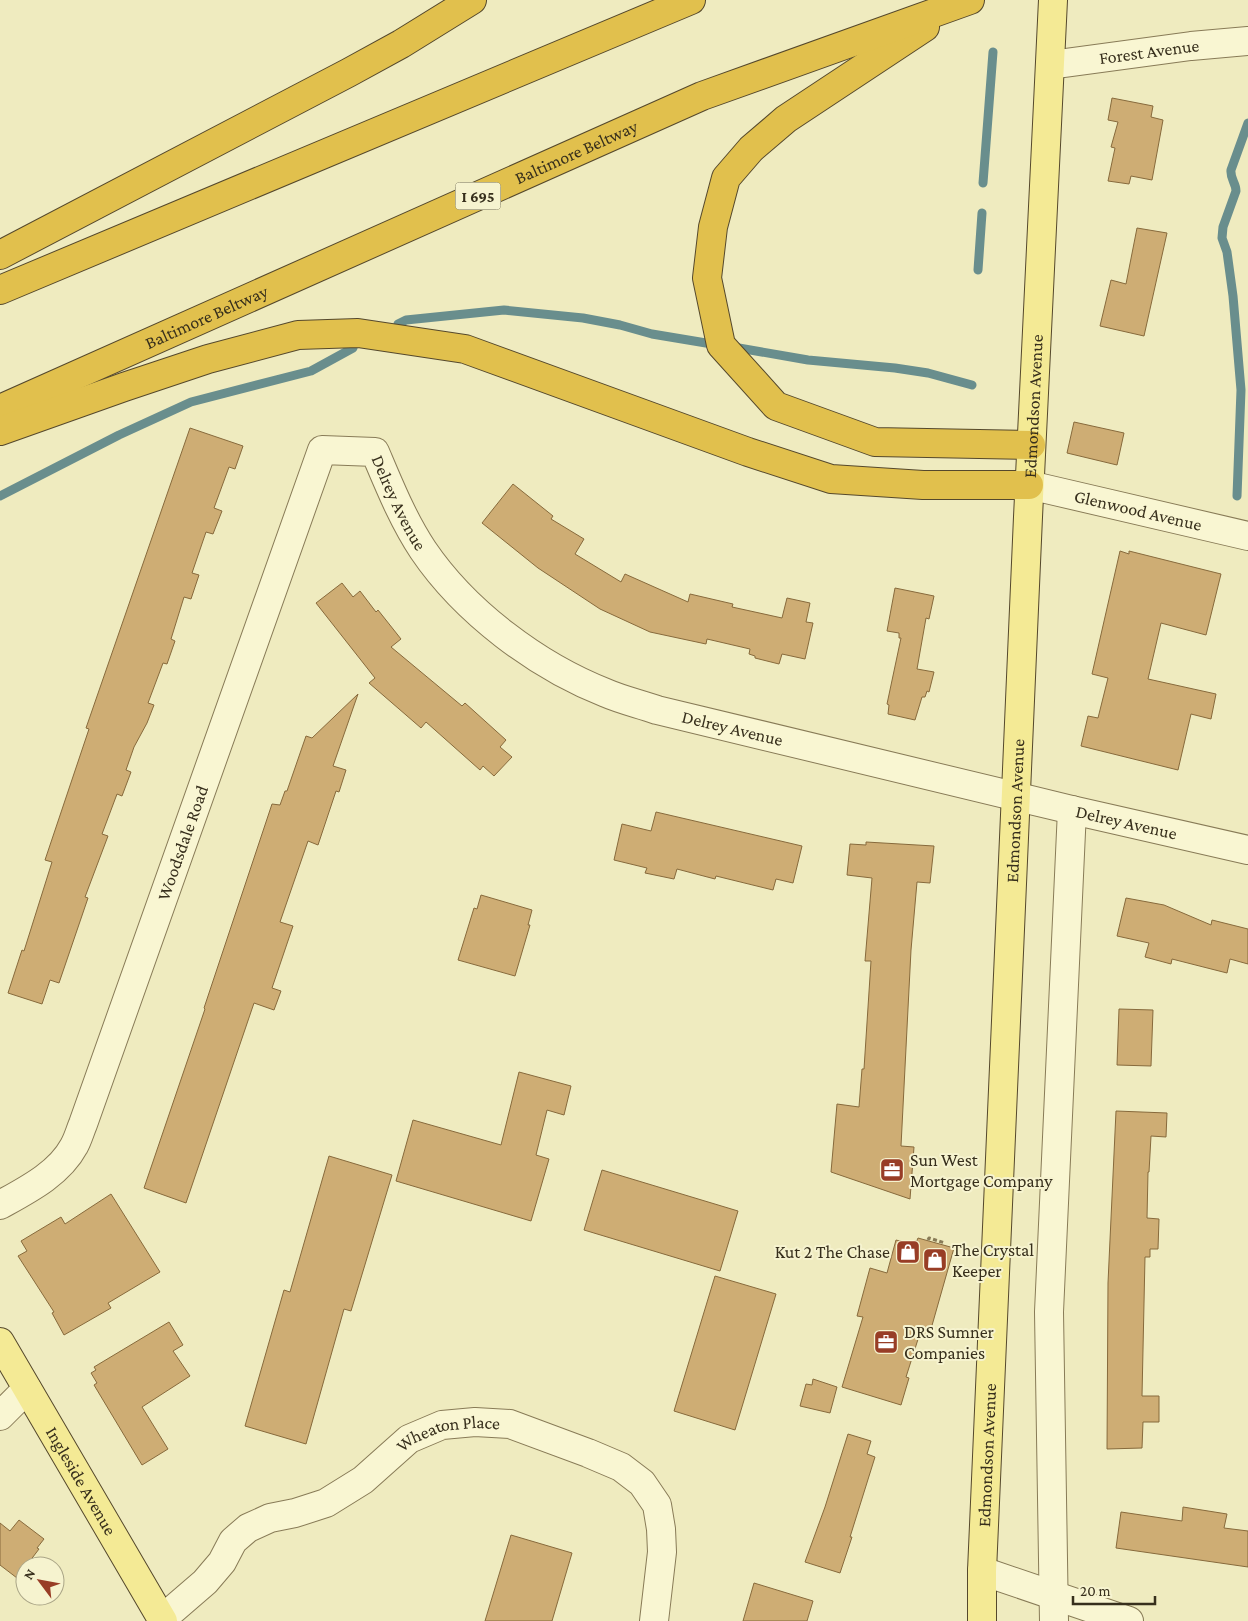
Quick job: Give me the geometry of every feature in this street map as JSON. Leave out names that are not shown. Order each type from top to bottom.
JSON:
[{"type":"highway","points":[[0,255],[363,65],[472,0]]},
{"type":"highway","points":[[0,290],[691,0]]},
{"type":"highway","points":[[966,1],[786,119],[751,149],[726,178],[713,227],[707,278],[720,345],[776,406],[875,442],[1032,444]]},
{"type":"highway","name":"Baltimore Beltway","points":[[0,409],[702,96],[966,1]]},
{"type":"highway","points":[[0,431],[208,359],[298,335],[358,333],[465,349],[748,452],[831,479],[923,486],[1029,484]]},
{"type":"main road","name":"Edmondson Avenue","points":[[982,1621],[982,1571],[1029,484],[1053,0]]},
{"type":"main road","name":"Ingleside Avenue","points":[[0,1342],[162,1620]]},
{"type":"street","name":"Forest Avenue","points":[[1050,65],[1190,46],[1248,41]]},
{"type":"street","name":"Delrey Avenue","points":[[322,450],[374,452],[400,508],[418,541],[450,584],[484,617],[521,648],[567,675],[606,694],[657,710],[1072,810],[1248,850]]},
{"type":"street","name":"Woodsdale Road","points":[[0,1205],[35,1185],[56,1169],[74,1147],[322,450]]},
{"type":"street","name":"Glenwood Avenue","points":[[1029,484],[1248,536]]},
{"type":"street","points":[[1054,1608],[1049,1312],[1072,810]]},
{"type":"street","points":[[0,1416],[27,1389]]},
{"type":"street","name":"Wheaton Place","points":[[162,1620],[204,1582],[222,1562],[233,1541],[248,1528],[270,1518],[295,1513],[326,1503],[363,1480],[409,1439],[442,1425],[475,1422],[510,1424],[621,1467],[642,1484],[657,1505],[661,1529],[662,1552],[654,1621]]},
{"type":"street","points":[[982,1571],[1054,1608],[1129,1621]]},
{"type":"path","points":[[928,1240],[929,1238],[945,1243]]},
{"type":"building","points":[[1112,98],[1153,106],[1151,117],[1163,120],[1152,180],[1131,176],[1129,184],[1108,181],[1115,148],[1111,147],[1118,122],[1108,120]]},
{"type":"building","points":[[1137,228],[1167,233],[1144,336],[1100,326],[1111,280],[1126,284]]},
{"type":"building","points":[[1074,422],[1124,433],[1117,465],[1067,453]]},
{"type":"building","points":[[190,428],[243,446],[235,469],[229,467],[214,508],[222,511],[213,534],[206,532],[192,573],[199,575],[191,599],[184,597],[171,639],[175,641],[167,664],[163,663],[148,703],[154,705],[134,747],[126,770],[131,772],[122,796],[117,794],[102,834],[108,836],[85,897],[88,898],[59,983],[50,980],[42,1004],[8,993],[22,950],[24,951],[52,862],[45,860],[89,729],[86,728]]},
{"type":"building","points":[[513,484],[553,516],[551,519],[584,539],[575,554],[621,582],[625,574],[688,602],[690,594],[733,604],[732,607],[782,618],[787,598],[810,603],[806,622],[813,623],[805,659],[782,654],[779,664],[755,658],[755,656],[749,654],[750,649],[707,639],[706,644],[650,632],[600,609],[538,568],[482,523]]},
{"type":"building","points":[[1120,551],[1129,554],[1129,551],[1221,574],[1206,635],[1161,623],[1148,679],[1216,694],[1211,719],[1191,714],[1178,770],[1081,746],[1088,716],[1098,718],[1108,678],[1092,674]]},
{"type":"building","points":[[342,583],[353,597],[360,591],[401,639],[391,647],[462,706],[465,703],[506,740],[500,747],[512,757],[494,776],[483,766],[480,770],[426,722],[421,728],[369,683],[375,678],[316,603]]},
{"type":"building","points":[[895,588],[934,596],[929,619],[926,618],[917,669],[934,672],[929,692],[927,691],[925,697],[922,697],[915,720],[888,714],[889,705],[887,704],[901,638],[899,638],[899,633],[887,631]]},
{"type":"building","points":[[358,694],[333,766],[346,770],[339,792],[336,791],[318,845],[308,841],[280,922],[293,926],[272,988],[281,991],[274,1010],[254,1003],[186,1203],[144,1188],[272,804],[280,805],[285,791],[287,791],[306,736],[312,738]]},
{"type":"building","points":[[656,812],[802,846],[793,883],[776,879],[773,890],[716,876],[715,879],[677,869],[674,879],[645,873],[647,868],[614,860],[622,824],[651,831]]},
{"type":"building","points":[[866,842],[934,846],[930,883],[917,882],[911,950],[901,1146],[914,1147],[910,1199],[831,1172],[837,1104],[859,1107],[862,1069],[864,1069],[871,961],[865,961],[872,878],[847,875],[850,844],[866,845]]},
{"type":"building","points":[[481,895],[532,910],[528,925],[530,925],[515,976],[458,960],[474,908],[477,909]]},
{"type":"building","points":[[1126,898],[1164,905],[1211,925],[1212,920],[1248,929],[1248,964],[1230,959],[1227,973],[1172,959],[1171,964],[1145,957],[1149,943],[1117,936]]},
{"type":"building","points":[[1119,1009],[1153,1010],[1151,1066],[1117,1065]]},
{"type":"building","points":[[519,1072],[571,1086],[564,1115],[547,1110],[536,1155],[549,1159],[531,1221],[396,1181],[413,1120],[501,1145]]},
{"type":"building","points":[[1116,1111],[1167,1113],[1166,1137],[1151,1136],[1147,1218],[1159,1219],[1158,1249],[1150,1249],[1150,1257],[1145,1257],[1142,1396],[1159,1396],[1159,1422],[1143,1422],[1142,1448],[1107,1449],[1108,1283]]},
{"type":"building","points":[[329,1156],[392,1175],[351,1311],[344,1309],[306,1444],[245,1426],[284,1290],[290,1292]]},
{"type":"building","points":[[602,1170],[738,1211],[720,1271],[584,1230]]},
{"type":"building","points":[[111,1194],[160,1272],[108,1303],[111,1308],[64,1335],[52,1313],[54,1312],[18,1256],[27,1251],[21,1241],[61,1217],[65,1224]]},
{"type":"building","points":[[918,1238],[954,1248],[929,1336],[920,1333],[906,1377],[909,1378],[901,1405],[842,1387],[863,1317],[857,1316],[870,1268],[887,1273],[896,1240],[915,1245]]},
{"type":"building","points":[[715,1276],[776,1294],[735,1430],[674,1411]]},
{"type":"building","points":[[169,1322],[183,1345],[173,1351],[190,1376],[142,1407],[168,1449],[142,1465],[94,1385],[97,1383],[91,1373],[96,1370],[94,1367]]},
{"type":"building","points":[[813,1379],[837,1387],[830,1413],[800,1406],[806,1384],[812,1385]]},
{"type":"building","points":[[848,1434],[871,1441],[867,1454],[875,1457],[840,1573],[805,1562]]},
{"type":"building","points":[[1183,1507],[1227,1514],[1224,1528],[1248,1531],[1248,1567],[1116,1548],[1121,1512],[1182,1521]]},
{"type":"building","points":[[19,1520],[44,1539],[34,1556],[15,1556],[15,1576],[0,1565],[0,1523],[10,1531]]},
{"type":"building","points":[[511,1535],[572,1553],[552,1621],[485,1621]]},
{"type":"building","points":[[754,1583],[813,1601],[807,1621],[743,1621]]},
{"type":"waterway","points":[[983,183],[993,52]]},
{"type":"waterway","points":[[1237,496],[1241,390],[1233,296],[1227,252],[1222,238],[1223,227],[1236,191],[1231,170],[1248,123]]},
{"type":"waterway","points":[[978,270],[982,213]]},
{"type":"waterway","points":[[398,324],[406,320],[504,310],[583,318],[620,325],[652,334],[718,345]]},
{"type":"waterway","points":[[733,347],[808,360],[928,373],[972,385]]},
{"type":"waterway","points":[[0,496],[119,435],[191,402],[311,371],[353,348]]},
{"type":"place","name":"Sun West Mortgage Company","points":[[892,1170]]},
{"type":"place","name":"Kut 2 The Chase","points":[[908,1252]]},
{"type":"place","name":"The Crystal Keeper","points":[[935,1260]]},
{"type":"place","name":"DRS Sumner Companies","points":[[886,1342]]}]
